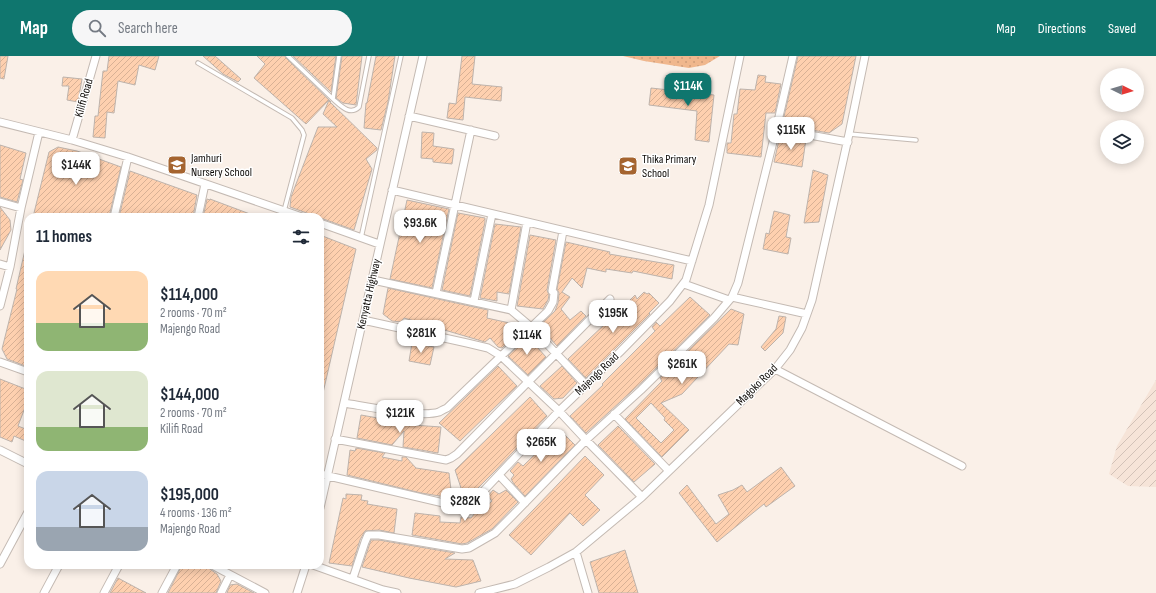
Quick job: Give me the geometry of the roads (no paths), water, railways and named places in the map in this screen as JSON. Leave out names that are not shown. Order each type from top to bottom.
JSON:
[{"type":"street","name":"Kilifi Road","points":[[72,140],[96,56]]},
{"type":"street","name":"Kenyatta Highway","points":[[324,492],[335,439],[373,280],[379,244],[423,56]]},
{"type":"street","name":"Majengo Road","points":[[324,476],[452,506],[468,505],[475,500],[585,384],[626,346],[670,301],[684,284],[710,205],[740,56]]},
{"type":"street","points":[[354,578],[368,535],[379,535],[462,549],[469,548],[495,533],[586,440],[693,338],[730,298],[738,283],[793,56]]},
{"type":"street","name":"Magoko Road","points":[[479,593],[515,584],[549,568],[576,552],[642,497],[775,369],[790,350],[802,328],[812,300],[849,138],[865,56]]},
{"type":"street","points":[[409,116],[495,136]]},
{"type":"street","points":[[0,122],[72,140],[128,157],[205,184],[280,213]]},
{"type":"street","points":[[776,129],[849,138]]},
{"type":"street","points":[[436,293],[471,130]]},
{"type":"street","points":[[0,306],[10,267],[21,208],[39,132]]},
{"type":"street","points":[[115,213],[128,157]]},
{"type":"street","points":[[199,213],[205,184]]},
{"type":"street","points":[[392,190],[692,261]]},
{"type":"street","points":[[0,202],[21,208]]},
{"type":"street","points":[[474,301],[492,214]]},
{"type":"street","points":[[511,310],[527,222]]},
{"type":"street","points":[[324,224],[379,244]]},
{"type":"street","points":[[344,403],[408,413],[428,414],[439,412],[447,408],[548,311],[553,302],[554,293],[552,292],[563,231]]},
{"type":"street","points":[[0,264],[10,267]]},
{"type":"street","points":[[373,280],[511,310],[531,326],[585,384]]},
{"type":"street","points":[[684,284],[730,298],[807,314]]},
{"type":"street","points":[[335,439],[446,460],[451,458],[457,454],[529,382],[610,299]]},
{"type":"street","points":[[363,320],[488,348],[501,356],[559,411],[642,497]]},
{"type":"street","points":[[0,362],[24,371]]},
{"type":"street","points":[[775,369],[962,466]]},
{"type":"street","points":[[614,414],[669,471]]},
{"type":"street","points":[[0,450],[24,462]]},
{"type":"street","points":[[498,475],[525,503]]},
{"type":"street","points":[[0,564],[24,519]]},
{"type":"street","points":[[576,552],[588,593]]},
{"type":"street","points":[[324,568],[354,578],[383,590],[397,593]]},
{"type":"street","points":[[44,593],[57,569]]},
{"type":"street","points":[[104,593],[117,569]]},
{"type":"street","points":[[162,593],[175,569]]},
{"type":"street","points":[[219,569],[265,593]]},
{"type":"street","points":[[297,593],[305,569]]},
{"type":"street","points":[[221,593],[230,576]]},
{"type":"lane","points":[[288,56],[333,100],[350,111],[359,107],[369,56]]},
{"type":"lane","points":[[333,100],[339,56]]},
{"type":"lane","points":[[362,238],[401,56]]},
{"type":"lane","points":[[198,62],[292,118],[302,130],[304,135],[283,213]]},
{"type":"lane","points":[[849,138],[916,140]]},
{"type":"place","name":"Jamhuri Nursery School","points":[[177,165]]},
{"type":"place","name":"Thika Primary School","points":[[628,166]]}]
